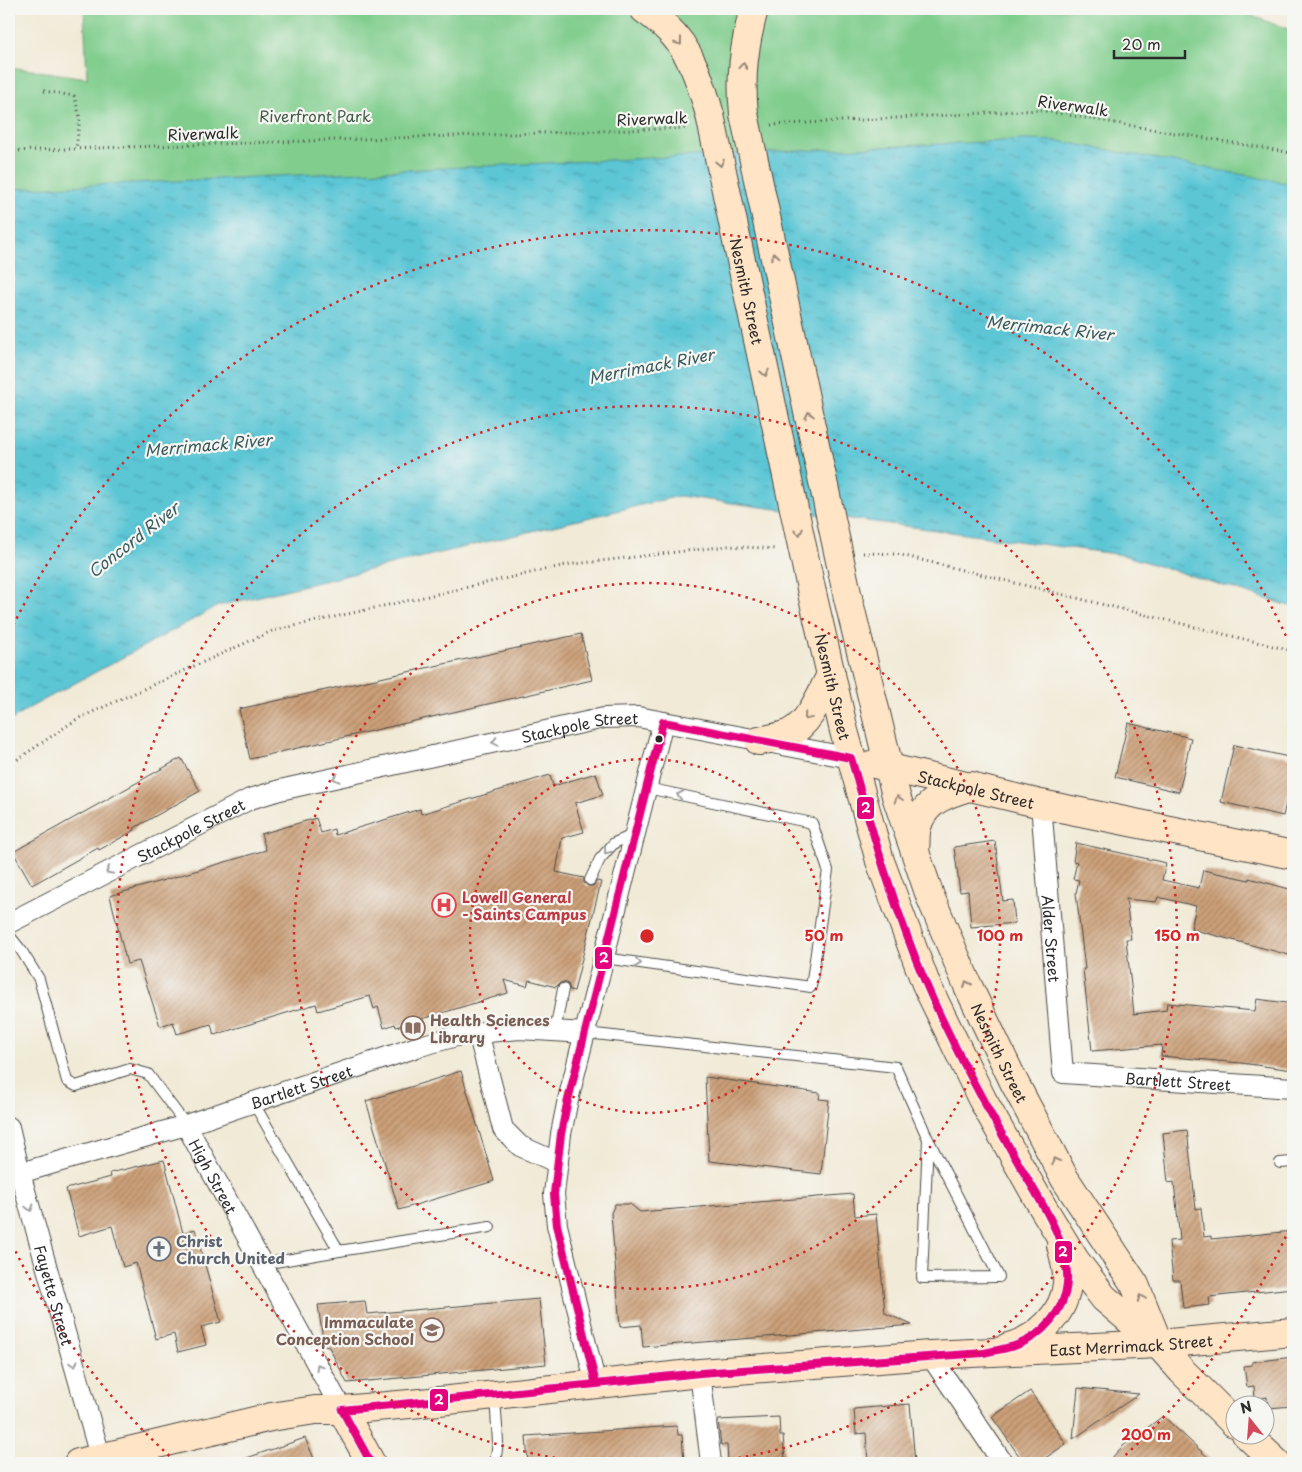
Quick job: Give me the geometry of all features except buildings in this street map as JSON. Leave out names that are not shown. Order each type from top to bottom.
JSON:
[{"type":"main road","name":"Nesmith Street","points":[[644,9],[666,27],[685,52],[694,66],[703,90],[702,122],[851,758],[880,860],[926,984],[982,1099],[1075,1260],[1104,1298],[1158,1344],[1187,1377],[1224,1413]]},
{"type":"main road","name":"Nesmith Street","points":[[754,9],[743,62],[741,89],[754,120],[848,598],[896,796],[930,896],[968,986],[1014,1082],[1065,1179],[1136,1285],[1158,1344]]},
{"type":"main road","points":[[759,742],[790,732],[800,725],[810,714],[831,675]]},
{"type":"main road","name":"Stackpole Street","points":[[851,758],[1041,804],[1293,855]]},
{"type":"main road","points":[[915,855],[917,828],[922,815],[930,805],[946,794],[972,786]]},
{"type":"main road","points":[[984,1352],[1018,1345],[1035,1335],[1050,1322],[1061,1305],[1067,1284],[1066,1266],[1057,1231]]},
{"type":"main road","name":"East Merrimack Street","points":[[93,1462],[271,1417],[315,1410],[342,1410],[495,1396],[700,1373],[930,1355],[1158,1344],[1293,1332]]},
{"type":"main road","name":"High Street","points":[[342,1410],[371,1463]]},
{"type":"main road","points":[[1257,1444],[1277,1463]]},
{"type":"street","name":"Stackpole Street","points":[[9,922],[222,812],[250,800],[280,790],[604,718],[638,718],[663,722],[759,742],[851,758]]},
{"type":"street","points":[[596,1385],[557,1225],[554,1194],[561,1134],[663,722]]},
{"type":"street","name":"Alder Street","points":[[1041,804],[1063,1073]]},
{"type":"street","name":"Bartlett Street","points":[[20,1173],[186,1125],[420,1046],[460,1035],[519,1030],[586,1033]]},
{"type":"street","points":[[478,1032],[503,1129],[520,1146],[558,1163]]},
{"type":"street","name":"Bartlett Street","points":[[1063,1073],[1293,1088]]},
{"type":"street","name":"High Street","points":[[186,1125],[342,1410]]},
{"type":"street","name":"Fayette Street","points":[[9,1127],[93,1462]]},
{"type":"street","points":[[930,1355],[1003,1463]]},
{"type":"street","points":[[700,1373],[711,1463]]},
{"type":"lane","points":[[604,958],[812,987],[828,870],[812,822],[646,788]]},
{"type":"lane","points":[[590,880],[600,859],[614,843],[636,833]]},
{"type":"lane","points":[[9,935],[39,979],[67,1081],[76,1086],[130,1069],[148,1074],[186,1125]]},
{"type":"lane","points":[[555,1031],[563,989]]},
{"type":"lane","points":[[586,1033],[896,1066],[928,1139],[999,1277],[922,1278],[928,1139]]},
{"type":"lane","points":[[253,1102],[339,1251]]},
{"type":"lane","points":[[1280,1163],[1293,1162]]},
{"type":"lane","points":[[263,1264],[490,1227]]},
{"type":"lane","points":[[495,1396],[498,1442],[495,1463]]},
{"type":"path","points":[[44,91],[74,96],[80,117],[76,149]]},
{"type":"path","name":"Riverwalk","points":[[754,120],[1039,110],[1293,153]]},
{"type":"path","name":"Riverwalk","points":[[9,151],[702,122]]},
{"type":"path","points":[[9,765],[77,720],[272,630],[566,565],[728,546],[778,549]]},
{"type":"path","points":[[858,552],[897,554],[1293,651]]},
{"type":"green space","name":"Riverfront Park","points":[[84,9],[1233,9],[1293,31],[1293,199],[9,229],[9,67],[87,78]]},
{"type":"water","points":[[1025,140],[1059,141],[1293,184],[1293,607],[1123,555],[679,496],[218,606],[29,708],[9,722],[9,189]]},
{"type":"transit line","name":"2","points":[[663,722],[851,758],[894,900],[926,984],[970,1076],[1052,1222],[1064,1252],[1067,1283],[1062,1303],[1051,1321],[1026,1341],[984,1353],[700,1373],[596,1384],[557,1225],[554,1194],[561,1134],[567,1104],[663,722]]},
{"type":"transit line","name":"2","points":[[371,1463],[342,1410],[596,1384]]},
{"type":"place","name":"Lowell General - Saints Campus","points":[[444,905]]},
{"type":"place","name":"Health Sciences Library","points":[[413,1028]]},
{"type":"place","name":"Christ Church United","points":[[159,1249]]},
{"type":"place","name":"Immaculate Conception School","points":[[432,1330]]},
{"type":"water label","name":"Merrimack River","points":[[1050,327]]},
{"type":"water label","name":"Merrimack River","points":[[651,365]]},
{"type":"water label","name":"Merrimack River","points":[[208,444]]},
{"type":"water label","name":"Concord River","points":[[133,539]]}]
